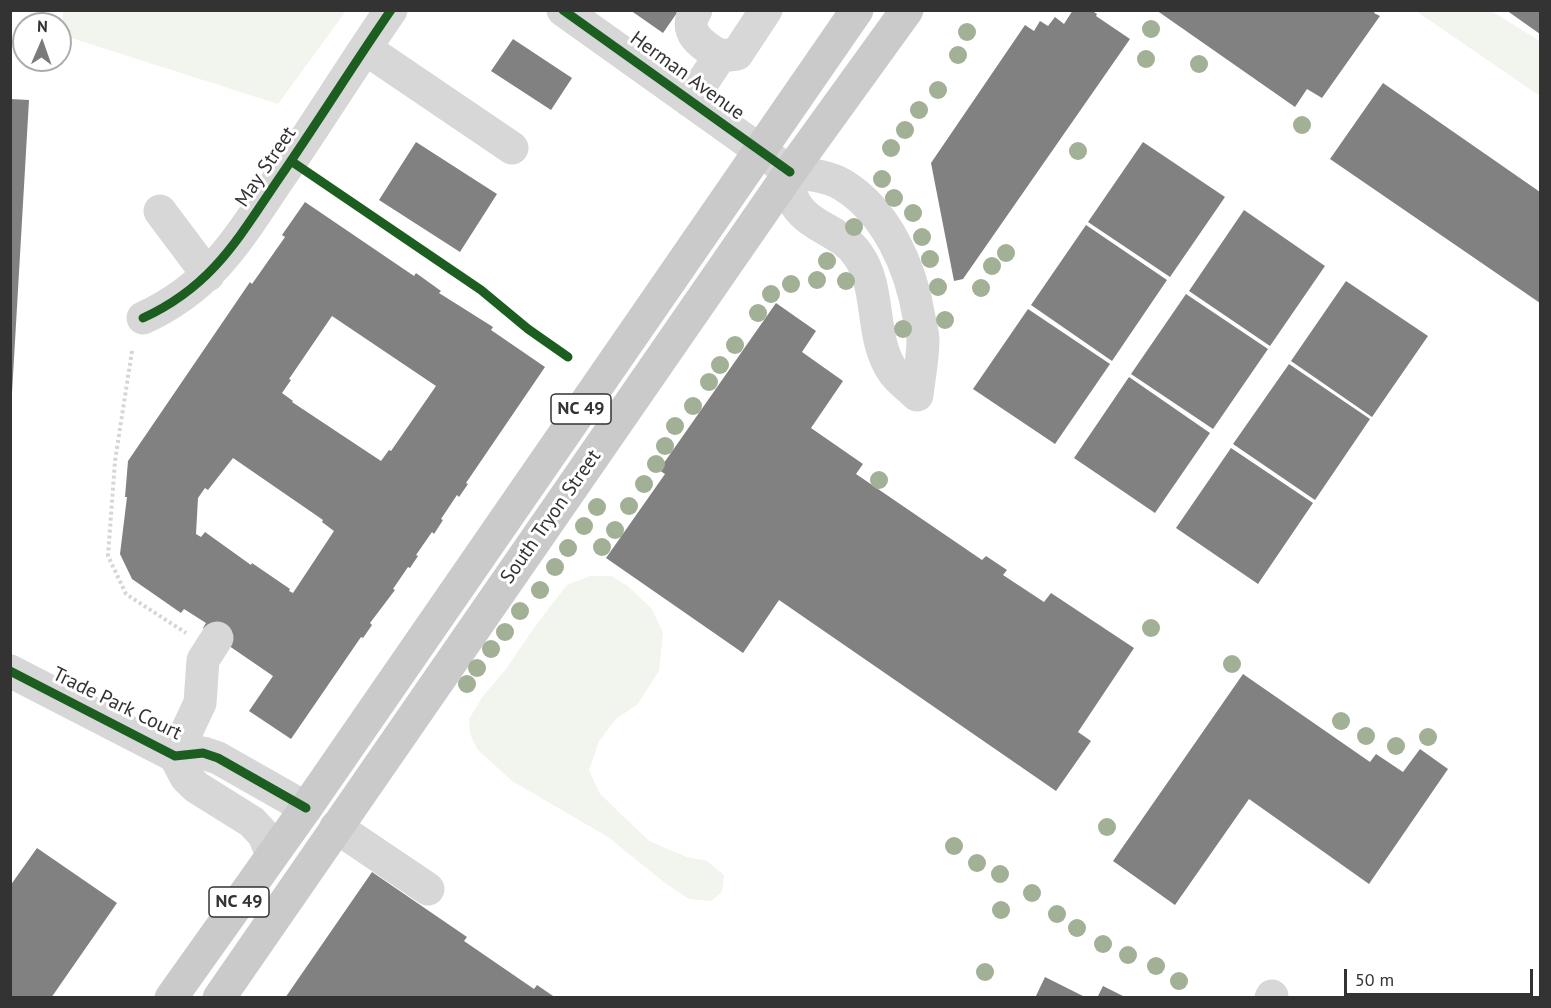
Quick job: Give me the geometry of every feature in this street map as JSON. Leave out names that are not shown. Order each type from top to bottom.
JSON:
[{"type":"main road","name":"South Tryon Street","points":[[171,998],[306,808],[857,10]]},
{"type":"main road","name":"South Tryon Street","points":[[219,998],[790,172],[907,10]]},
{"type":"main road","name":"Trade Park Court","points":[[306,808],[336,827]]},
{"type":"street","name":"May Street","points":[[143,318],[164,309],[208,275],[240,237],[391,10]]},
{"type":"street","name":"Herman Avenue","points":[[563,10],[790,172]]},
{"type":"street","points":[[696,10],[693,15],[692,29],[696,40],[720,56],[737,54],[766,10]]},
{"type":"street","points":[[366,49],[512,148]]},
{"type":"street","points":[[690,101],[720,56]]},
{"type":"street","points":[[790,172],[819,176],[842,184],[864,202],[887,231],[901,257],[917,304],[923,339],[917,395],[894,372],[882,348],[868,276],[858,254],[840,238],[822,229],[806,217],[792,198],[790,172]]},
{"type":"street","points":[[160,211],[208,275]]},
{"type":"street","points":[[175,756],[200,703],[205,638]]},
{"type":"street","name":"Trade Park Court","points":[[10,671],[175,756],[203,753],[218,758],[306,808]]},
{"type":"street","name":"Trade Park Court","points":[[175,756],[186,777],[196,787],[252,822],[264,836],[272,855]]},
{"type":"street","points":[[336,827],[428,889]]},
{"type":"path","points":[[132,351],[115,461],[108,556],[126,594],[205,638]]},
{"type":"shaded area","points":[[63,10],[346,11],[278,104],[72,38],[72,12],[63,12]]},
{"type":"shaded area","points":[[1416,11],[1491,11],[1540,41],[1540,96]]},
{"type":"shaded area","points":[[590,576],[611,576],[628,586],[652,609],[663,633],[659,671],[638,704],[616,719],[599,741],[589,770],[600,794],[649,841],[687,857],[707,861],[724,875],[722,892],[711,901],[689,899],[665,883],[608,837],[512,781],[477,749],[470,734],[469,719],[483,696],[506,669],[536,625],[567,585]]},
{"type":"building","points":[[630,10],[679,10],[663,33]]},
{"type":"building","points":[[1073,10],[1095,10],[1096,16],[1130,39],[963,279],[954,281],[931,163],[1025,25],[1034,31],[1040,21],[1048,26],[1055,17],[1064,24]]},
{"type":"building","points":[[1156,10],[1376,10],[1374,13],[1380,16],[1322,98],[1307,89],[1295,107]]},
{"type":"building","points":[[1506,10],[1540,10],[1540,34]]},
{"type":"building","points":[[513,39],[572,78],[551,110],[491,71]]},
{"type":"building","points":[[1383,83],[1540,192],[1540,303],[1330,159]]},
{"type":"building","points":[[10,99],[29,100],[12,393],[10,393]]},
{"type":"building","points":[[416,142],[497,194],[460,252],[379,200]]},
{"type":"building","points":[[1143,142],[1225,197],[1170,277],[1088,222]]},
{"type":"building","points":[[305,202],[414,276],[416,273],[441,291],[439,293],[493,327],[491,330],[545,367],[466,483],[468,484],[459,497],[457,495],[441,519],[443,520],[434,534],[432,532],[410,568],[408,567],[393,589],[395,590],[370,623],[372,625],[363,638],[361,637],[291,739],[249,711],[273,676],[203,628],[206,623],[184,609],[181,613],[132,579],[120,554],[127,497],[125,497],[128,461],[250,282],[252,284],[285,237],[282,235]],"holes":[[[332,316],[436,386],[391,451],[389,450],[381,461],[282,393]],[[233,458],[323,520],[322,522],[334,531],[293,593],[205,532],[201,537],[196,534],[198,498],[205,488],[208,490]]]},
{"type":"building","points":[[1244,210],[1325,266],[1270,346],[1189,291]]},
{"type":"building","points":[[1086,225],[1167,280],[1112,361],[1031,305]]},
{"type":"building","points":[[1346,281],[1428,336],[1372,417],[1291,361]]},
{"type":"building","points":[[1186,294],[1268,349],[1213,429],[1131,374]]},
{"type":"building","points":[[776,303],[816,331],[802,352],[843,381],[811,428],[863,464],[856,474],[982,560],[986,556],[1007,570],[1003,575],[1044,602],[1051,593],[1134,648],[1078,732],[1091,741],[1056,791],[779,600],[743,653],[606,558],[665,474],[659,470]]},
{"type":"building","points":[[1028,309],[1110,364],[1055,444],[973,389]]},
{"type":"building","points":[[1289,364],[1370,419],[1315,500],[1233,444]]},
{"type":"building","points":[[1129,377],[1210,433],[1155,513],[1074,458]]},
{"type":"building","points":[[1231,448],[1313,503],[1258,584],[1176,528]]},
{"type":"building","points":[[1243,674],[1370,762],[1376,754],[1403,772],[1420,749],[1448,769],[1369,884],[1249,799],[1175,905],[1113,861]]},
{"type":"building","points":[[37,848],[117,903],[51,998],[10,998],[10,886]]},
{"type":"building","points":[[372,872],[467,937],[464,941],[534,989],[537,985],[556,998],[285,998]]},
{"type":"building","points":[[1045,977],[1087,998],[1035,998]]},
{"type":"building","points":[[1103,986],[1127,998],[1097,998]]},
{"type":"cycle path","points":[[143,318],[188,291],[206,275],[237,240],[391,10]]},
{"type":"cycle path","points":[[563,10],[790,172]]},
{"type":"cycle path","points":[[291,161],[481,290],[528,329],[568,357]]},
{"type":"cycle path","points":[[10,671],[175,756],[203,753],[218,758],[306,808]]}]
